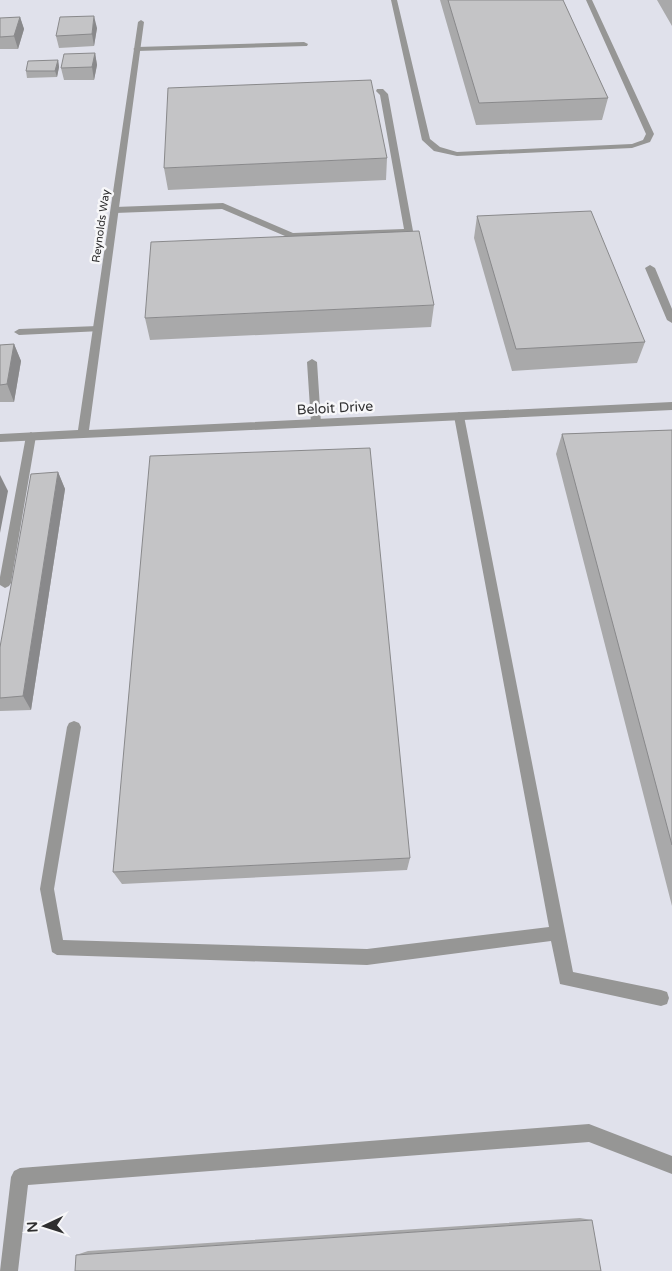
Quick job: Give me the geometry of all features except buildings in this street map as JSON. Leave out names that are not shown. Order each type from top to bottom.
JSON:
[{"type":"street","points":[[394,0],[426,140],[437,149],[457,154],[632,146],[646,142],[650,134],[589,0]]},
{"type":"street","name":"Reynolds Way","points":[[83,434],[141,22]]},
{"type":"street","points":[[137,49],[304,44]]},
{"type":"street","points":[[115,210],[223,206],[292,236],[409,230],[384,94],[380,92]]},
{"type":"street","points":[[650,268],[672,320]]},
{"type":"street","points":[[19,332],[98,329]]},
{"type":"street","points":[[312,362],[316,423]]},
{"type":"street","name":"Beloit Drive","points":[[0,438],[672,406]]},
{"type":"street","points":[[459,416],[566,978],[661,998]]},
{"type":"street","points":[[5,584],[31,436]]},
{"type":"street","points":[[74,727],[47,889],[56,947],[367,957],[558,933]]},
{"type":"street","points":[[10,1271],[20,1177],[589,1134],[672,1165]]},
{"type":"shaded area","points":[[0,0],[672,0],[672,1271],[0,1271]]}]
